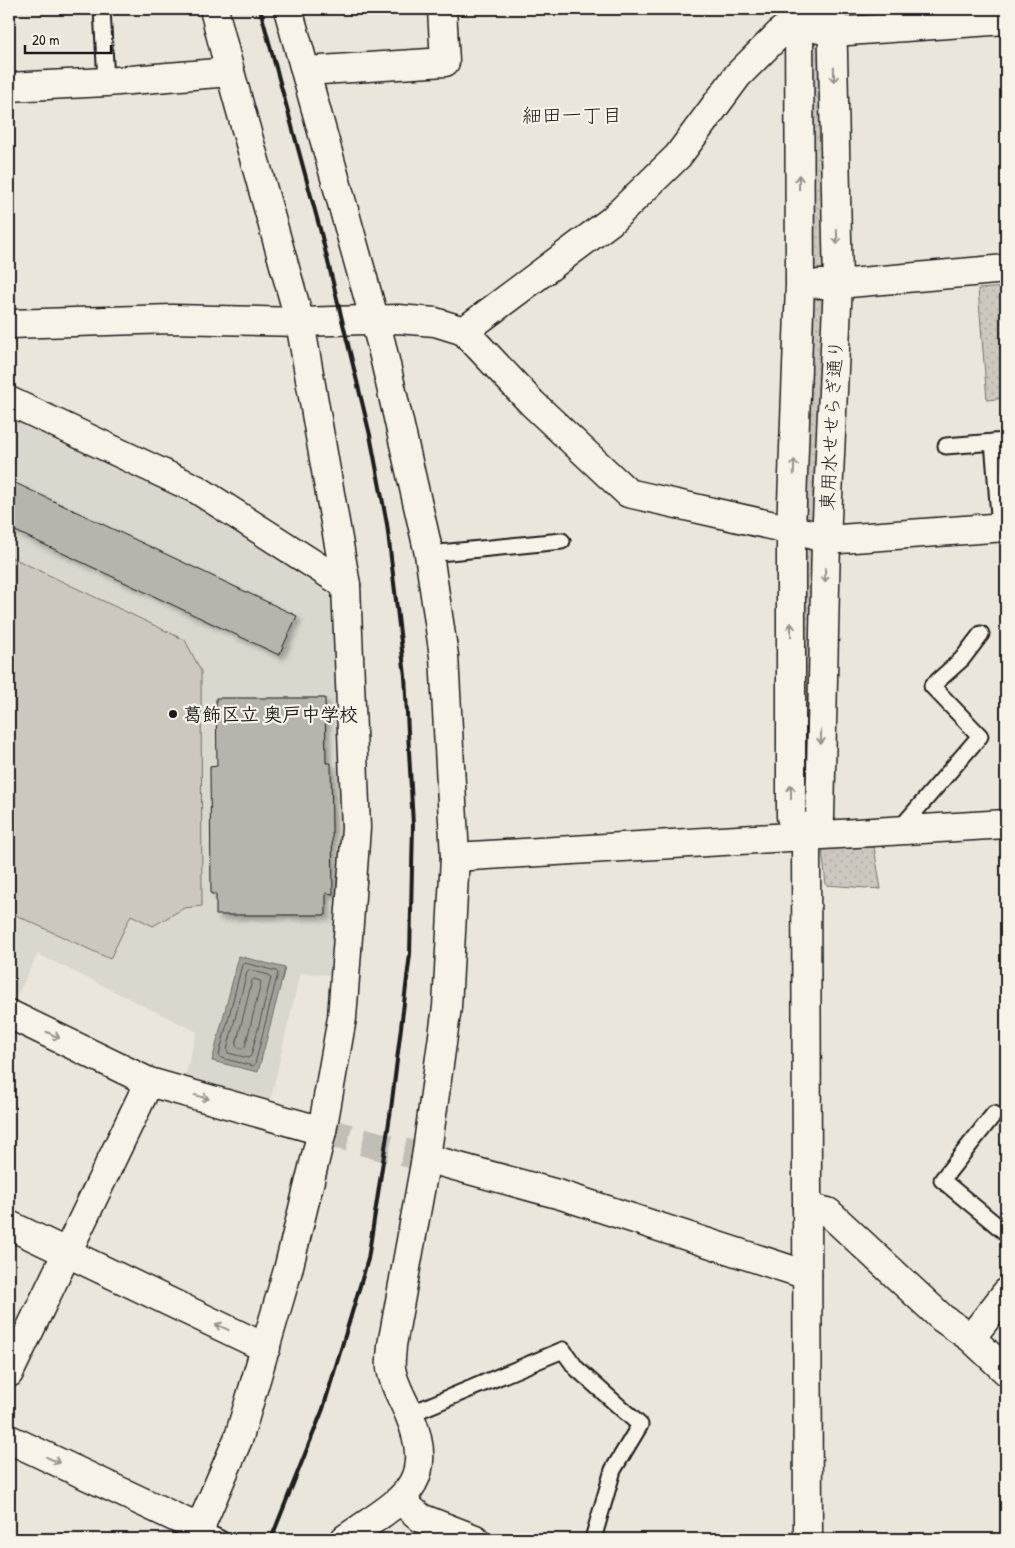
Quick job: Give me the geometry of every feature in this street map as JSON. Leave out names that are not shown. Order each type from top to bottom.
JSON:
[{"type":"street","points":[[9,1439],[205,1536],[239,1437],[288,1270],[322,1131],[342,1018],[356,828],[346,585],[300,322],[214,9]]},
{"type":"street","points":[[288,9],[375,320],[429,554],[444,656],[455,857],[447,1007],[426,1158],[392,1345],[391,1368],[417,1435],[421,1461],[409,1490],[400,1500],[345,1539]]},
{"type":"street","points":[[306,71],[445,62],[442,9]]},
{"type":"street","points":[[798,17],[816,28],[832,20],[1006,20]]},
{"type":"street","points":[[798,17],[800,285],[791,530],[791,817],[806,836],[808,1539]]},
{"type":"street","points":[[464,331],[611,221],[678,156],[738,75],[798,17]]},
{"type":"street","name":"東用水せせらぎ通り","points":[[806,836],[820,818],[826,540],[838,284],[832,20]]},
{"type":"street","points":[[9,87],[106,82],[230,72]]},
{"type":"street","points":[[800,285],[838,284],[1006,270]]},
{"type":"street","points":[[9,324],[172,319],[300,322],[398,319],[435,322],[464,331],[532,403],[628,494],[791,530],[826,540],[1003,527]]},
{"type":"street","points":[[9,401],[198,490],[346,585]]},
{"type":"street","points":[[455,857],[1006,824]]},
{"type":"street","points":[[9,1014],[149,1082],[322,1131]]},
{"type":"street","points":[[9,1373],[149,1082]]},
{"type":"street","points":[[426,1158],[561,1195],[807,1275]]},
{"type":"street","points":[[807,1207],[828,1212],[942,1318],[971,1338],[1006,1371]]},
{"type":"street","points":[[9,1225],[266,1348]]},
{"type":"street","points":[[971,1338],[1006,1293]]},
{"type":"street","points":[[400,1500],[421,1518],[475,1539]]},
{"type":"lane","points":[[102,9],[106,82]]},
{"type":"lane","points":[[946,446],[1000,441],[1003,527]]},
{"type":"lane","points":[[429,554],[562,541]]},
{"type":"lane","points":[[898,831],[980,736],[932,686],[962,659],[981,634]]},
{"type":"lane","points":[[994,1114],[942,1180],[1006,1233]]},
{"type":"lane","points":[[410,1414],[563,1350],[576,1368],[640,1425],[613,1470],[593,1539]]},
{"type":"shaded area","points":[[804,26],[829,34],[835,281],[807,282]]},
{"type":"shaded area","points":[[807,287],[835,287],[824,536],[799,527]]},
{"type":"shaded area","points":[[1006,287],[1006,398],[987,400],[978,289]]},
{"type":"shaded area","name":"葛飾区立 奥戸中学校","points":[[9,414],[194,498],[319,578],[333,598],[343,831],[334,975],[300,973],[270,1102],[184,1079],[197,1032],[38,954],[12,1005],[9,1003]]},
{"type":"shaded area","points":[[799,532],[823,541],[815,824],[799,815]]},
{"type":"shaded area","points":[[9,556],[185,640],[201,671],[202,906],[184,908],[153,926],[131,915],[110,959],[9,912]]},
{"type":"shaded area","points":[[874,847],[881,889],[826,885],[822,849]]},
{"type":"water","points":[[239,956],[285,968],[258,1072],[212,1061]]},
{"type":"building","points":[[9,480],[297,616],[279,655],[9,528]]},
{"type":"building","points":[[216,698],[325,698],[326,763],[331,763],[333,894],[326,893],[326,915],[216,915],[216,894],[211,894],[210,767],[217,766]]},
{"type":"tunnel","points":[[322,1131],[426,1158]]},
{"type":"railway","points":[[260,9],[320,229],[370,435],[387,524],[405,676],[413,825],[410,954],[391,1109],[368,1259],[323,1409],[271,1539]]},
{"type":"place","name":"葛飾区立 奥戸中学校","points":[[173,714]]},
{"type":"district","name":"細田一丁目","points":[[572,114]]}]
